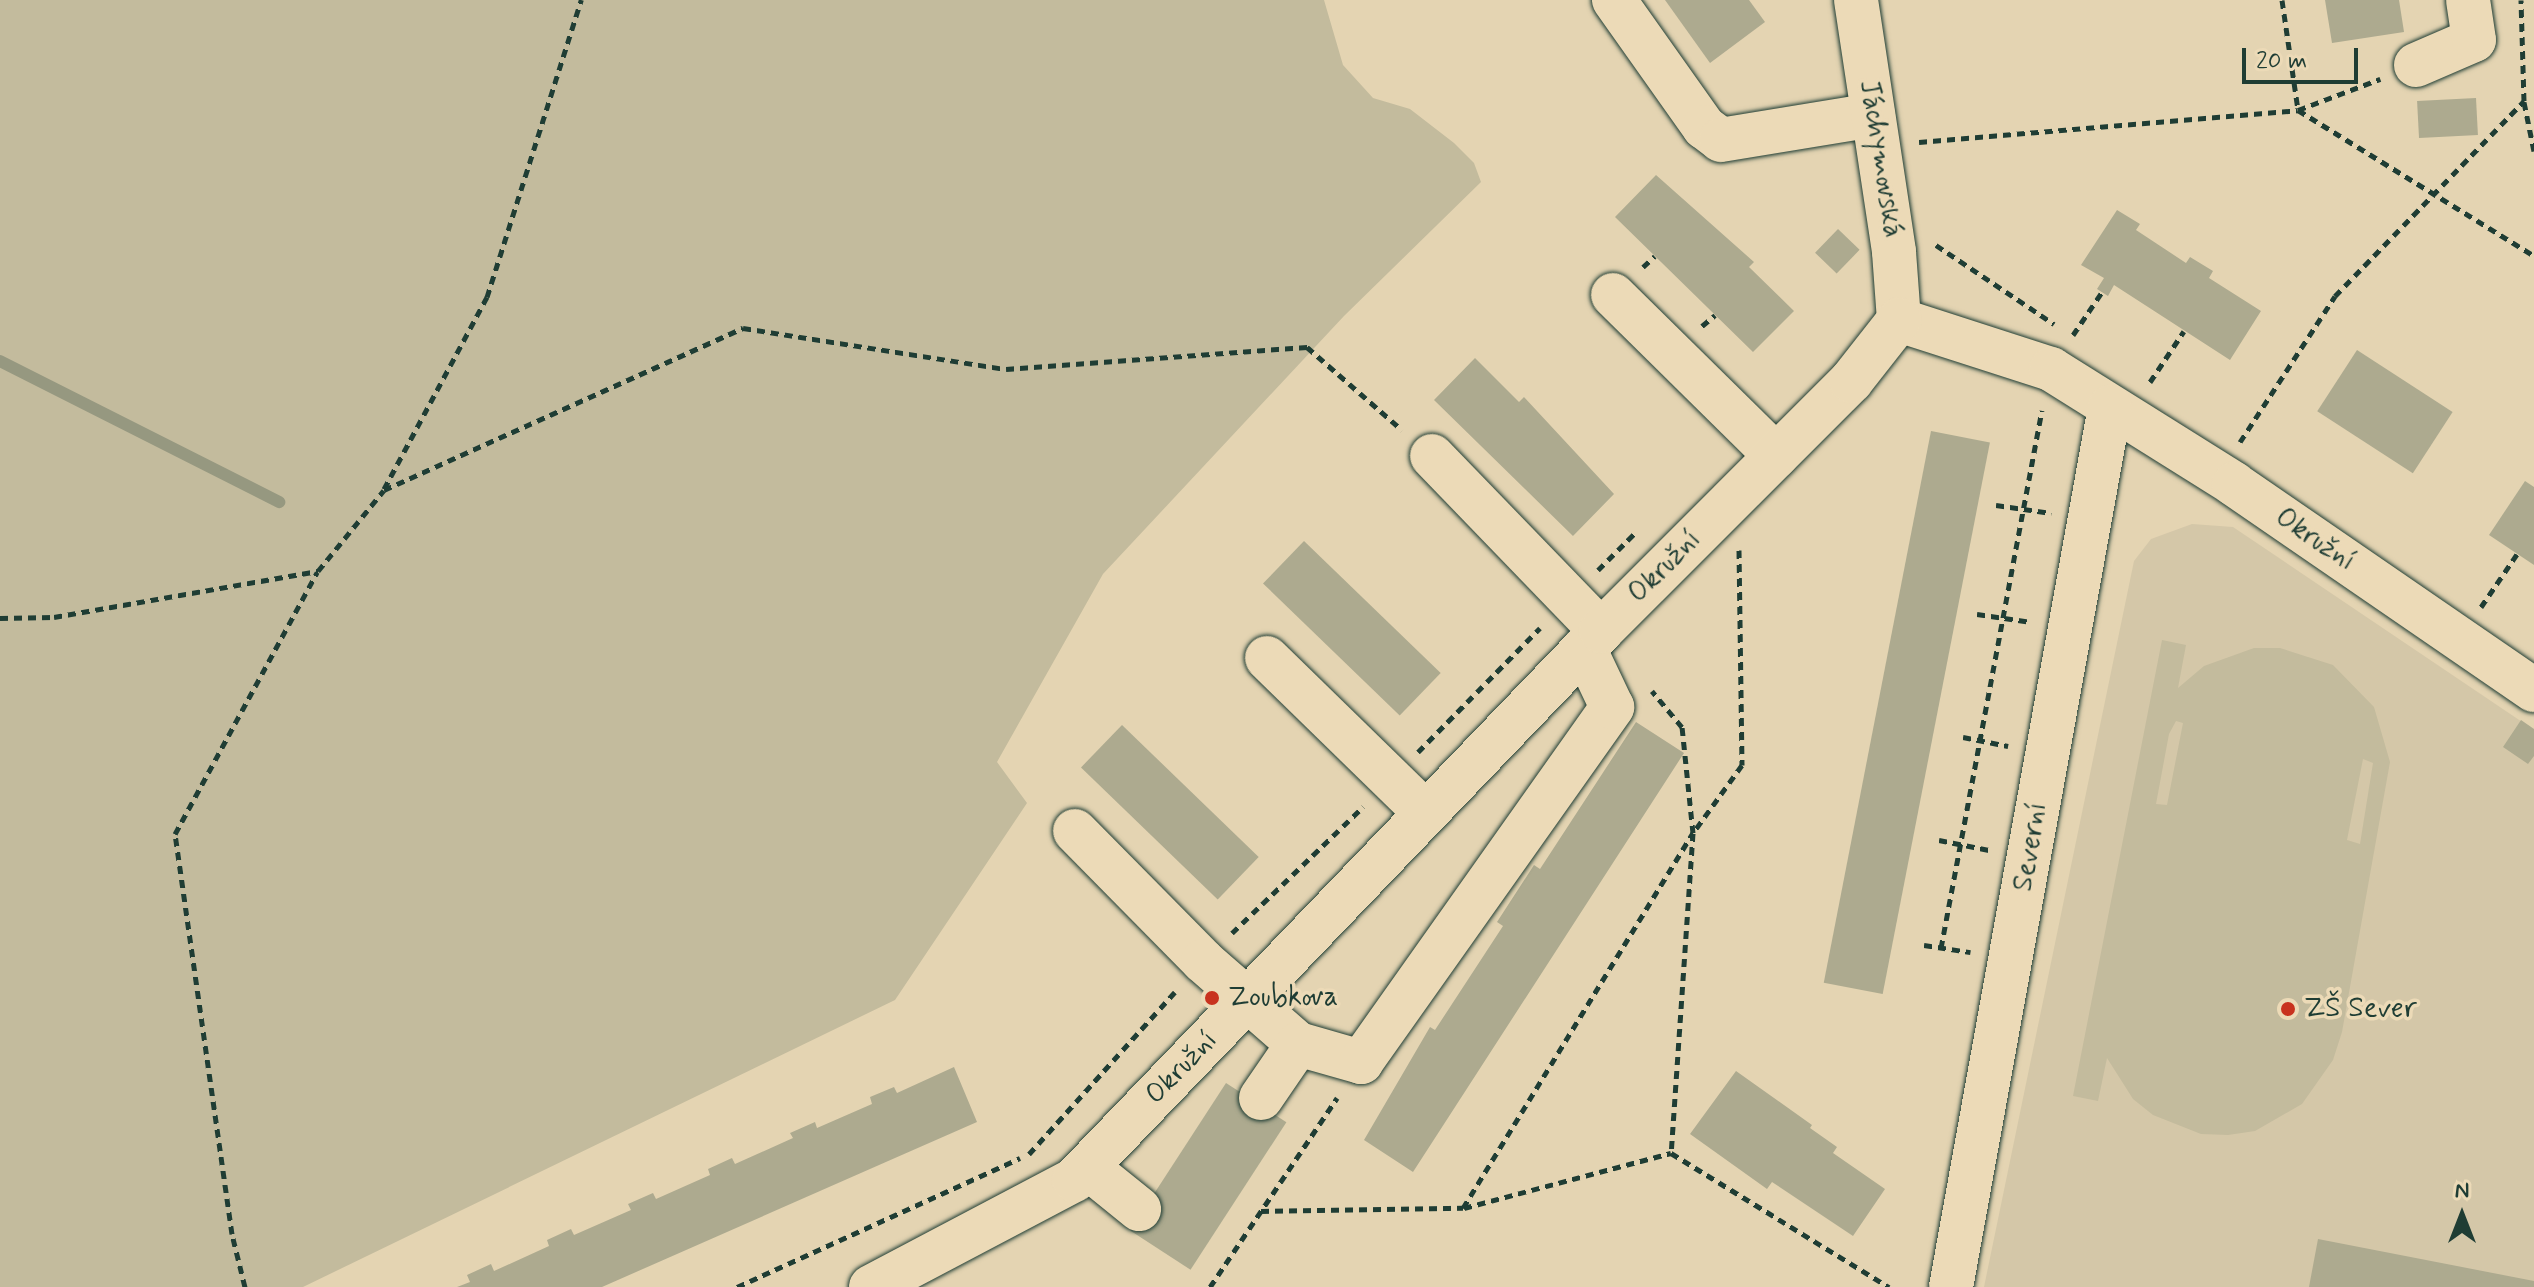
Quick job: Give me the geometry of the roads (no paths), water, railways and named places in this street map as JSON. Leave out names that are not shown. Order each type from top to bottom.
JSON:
[{"type":"street","points":[[1614,0],[1704,127],[1721,140],[1875,130]]},
{"type":"street","name":"Jáchymovská","points":[[1856,0],[1899,320]]},
{"type":"street","points":[[2416,65],[2474,40],[2468,0]]},
{"type":"street","points":[[1613,295],[1776,456]]},
{"type":"street","name":"Okružní","points":[[875,1286],[1074,1180],[1592,639],[1851,381],[1899,320],[2122,392],[2234,484],[2534,690]]},
{"type":"street","name":"Severní","points":[[1951,1287],[2091,520],[2122,392]]},
{"type":"street","points":[[1075,831],[1203,961],[1298,1044],[1361,1062],[1612,707],[1592,639],[1569,598],[1432,456]]},
{"type":"street","points":[[1267,658],[1425,812]]},
{"type":"street","points":[[1261,1098],[1298,1044]]},
{"type":"street","points":[[1087,1167],[1139,1209]]},
{"type":"waterway","points":[[0,361],[279,502]]},
{"type":"place","name":"Zoubkova","points":[[1212,998]]},
{"type":"place","name":"ZŠ Sever","points":[[2288,1009]]}]
